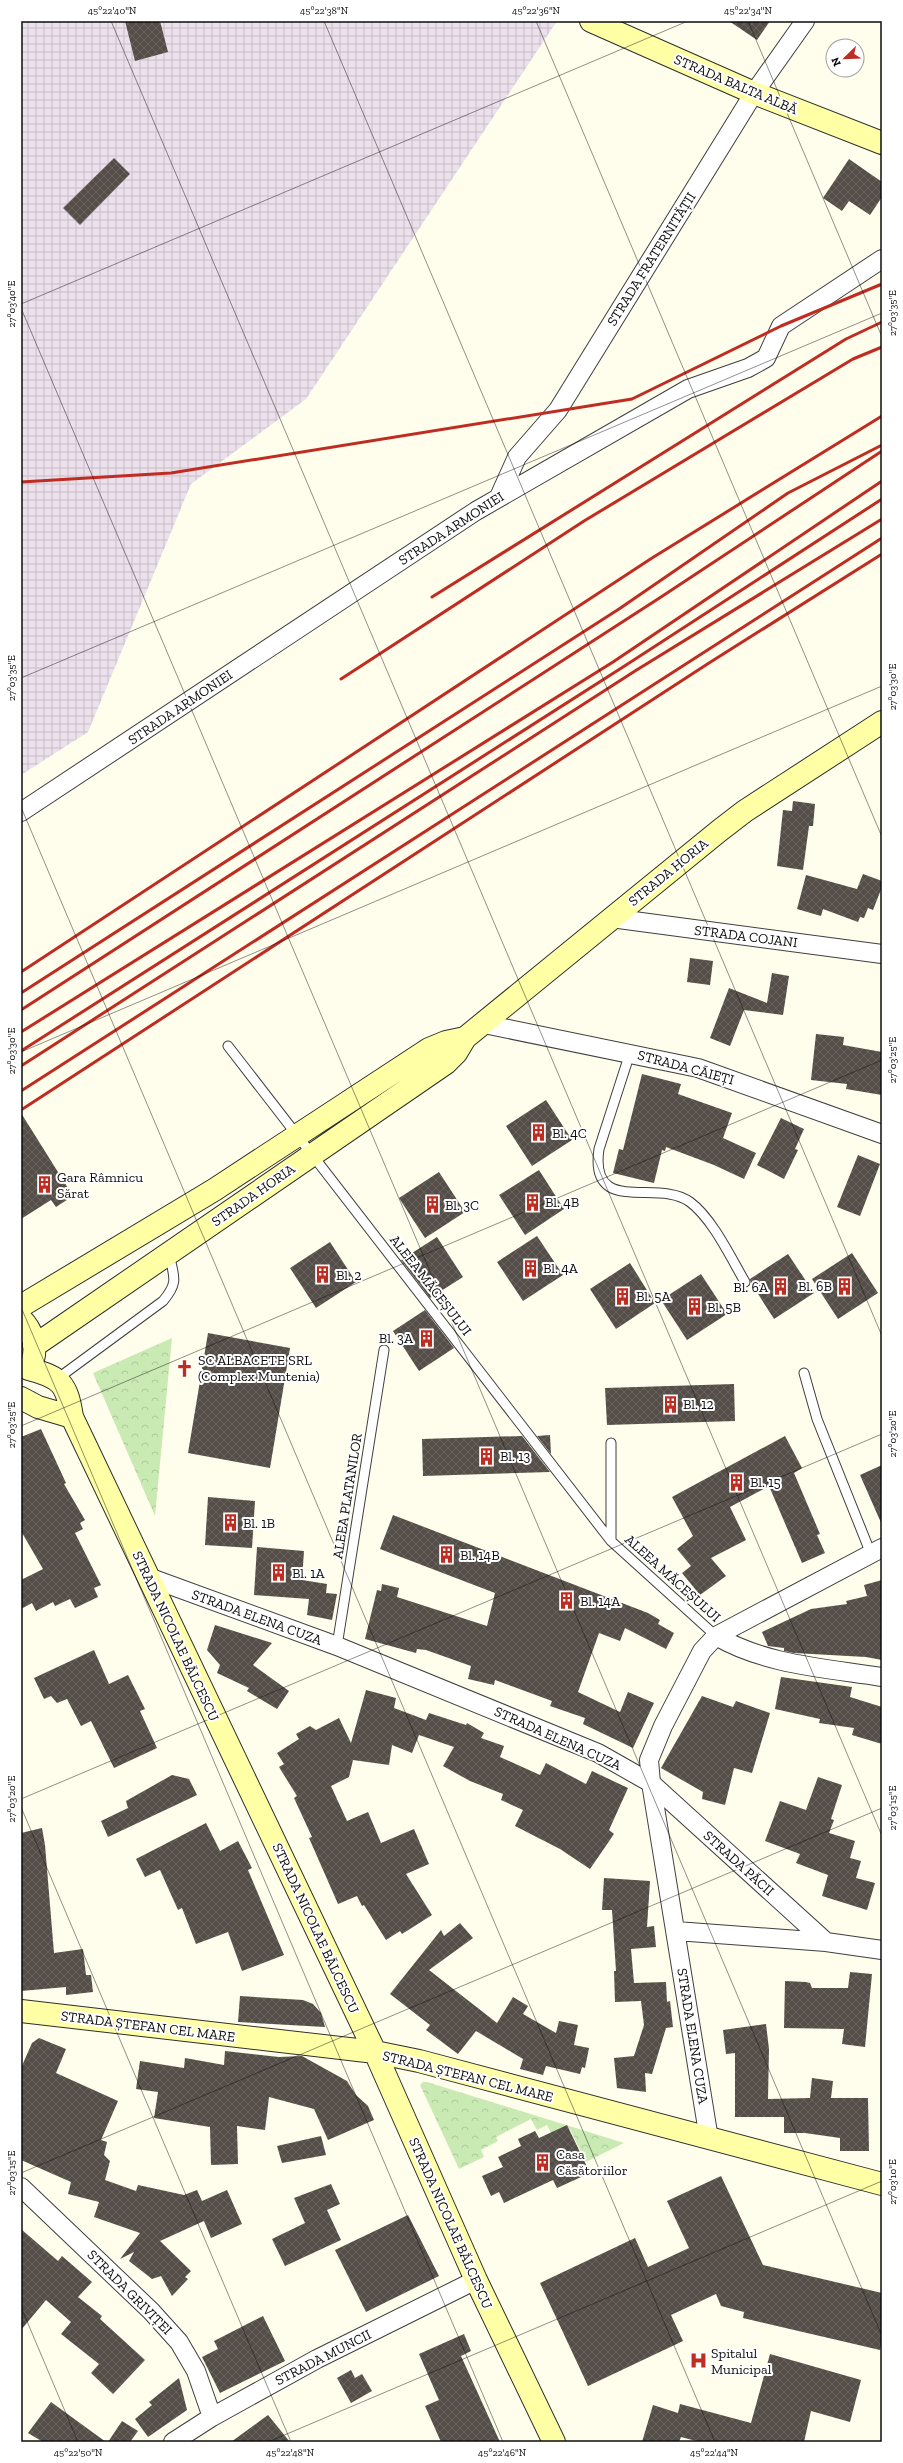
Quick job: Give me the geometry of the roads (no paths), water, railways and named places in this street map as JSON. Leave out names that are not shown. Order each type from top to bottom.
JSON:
[{"type":"street","name":"STRADA BALTA ALBĂ","points":[[591,21],[754,93],[882,143]]},
{"type":"street","name":"STRADA FRATERNITĂȚII","points":[[499,497],[517,457],[558,410],[754,93],[805,21]]},
{"type":"street","name":"STRADA ARMONIEI","points":[[21,812],[499,497],[688,389],[748,368],[766,358],[781,326],[882,259]]},
{"type":"street","name":"STRADA HORIA","points":[[34,1346],[446,1063],[456,1053],[465,1038],[484,1024],[611,918],[745,811],[882,722]]},
{"type":"street","name":"STRADA COJANI","points":[[611,918],[882,954]]},
{"type":"street","name":"STRADA CĂIEȚI","points":[[484,1024],[672,1061],[728,1077],[882,1134]]},
{"type":"street","name":"STRADA HORIA","points":[[21,1306],[214,1190],[429,1049],[446,1042],[465,1038]]},
{"type":"street","points":[[21,1319],[30,1331],[34,1346],[34,1358],[25,1374],[52,1375],[57,1378]]},
{"type":"street","name":"STRADA NICOLAE BĂLCESCU","points":[[57,1378],[65,1388],[72,1417],[375,2052],[476,2280],[554,2442]]},
{"type":"street","points":[[21,1398],[38,1407],[72,1417]]},
{"type":"street","points":[[651,1783],[649,1760],[663,1726],[702,1650],[716,1636],[877,1551]]},
{"type":"street","name":"STRADA ELENA CUZA","points":[[148,1577],[337,1646],[598,1753],[651,1783],[709,2139]]},
{"type":"street","points":[[716,1636],[737,1648],[762,1656],[882,1677]]},
{"type":"street","name":"STRADA PĂCII","points":[[651,1783],[826,1942]]},
{"type":"street","points":[[676,1930],[826,1942],[882,1950]]},
{"type":"street","name":"STRADA ȘTEFAN CEL MARE","points":[[21,2011],[375,2052],[419,2061],[882,2184]]},
{"type":"street","name":"STRADA GRIVIȚEI","points":[[21,2186],[151,2311],[179,2342],[196,2371],[212,2417]]},
{"type":"street","name":"STRADA MUNCII","points":[[173,2442],[212,2417],[317,2359],[476,2280]]},
{"type":"lane","name":"ALEEA MĂCEȘULUI","points":[[228,1046],[611,1541],[716,1636]]},
{"type":"lane","points":[[630,1053],[599,1149],[597,1162],[600,1176],[606,1186],[620,1191],[677,1196],[689,1201],[702,1212],[745,1282]]},
{"type":"lane","points":[[57,1378],[163,1301],[173,1288],[175,1280],[169,1253]]},
{"type":"lane","name":"ALEEA PLATANILOR","points":[[337,1646],[384,1350]]},
{"type":"lane","points":[[804,1374],[817,1419],[877,1551]]},
{"type":"lane","name":"ALEEA MĂCEȘULUI","points":[[611,1443],[611,1541]]},
{"type":"railway","points":[[21,482],[171,473],[632,399],[781,326],[882,284]]},
{"type":"railway","points":[[432,597],[846,339],[882,322]]},
{"type":"railway","points":[[341,679],[584,521],[853,359],[882,347]]},
{"type":"railway","points":[[21,972],[652,558],[882,416]]},
{"type":"railway","points":[[21,993],[619,609],[788,493],[882,445]]},
{"type":"railway","points":[[21,1010],[661,597],[882,451]]},
{"type":"railway","points":[[21,1032],[613,662],[882,481]]},
{"type":"railway","points":[[21,1051],[623,667],[882,499]]},
{"type":"railway","points":[[21,1066],[635,671],[882,519]]},
{"type":"railway","points":[[21,1091],[882,538]]},
{"type":"railway","points":[[21,1110],[709,663],[882,554]]},
{"type":"place","name":"Bl. 4C","points":[[539,1133]]},
{"type":"place","name":"Gara Râmnicu Sărat","points":[[44,1185]]},
{"type":"place","name":"Bl. 4B","points":[[532,1202]]},
{"type":"place","name":"Bl. 3C","points":[[432,1205]]},
{"type":"place","name":"Bl. 4A","points":[[530,1268]]},
{"type":"place","name":"Bl. 2","points":[[323,1275]]},
{"type":"place","name":"Bl. 6B","points":[[845,1286]]},
{"type":"place","name":"Bl. 6A","points":[[781,1287]]},
{"type":"place","name":"Bl. 5A","points":[[623,1296]]},
{"type":"place","name":"Bl. 5B","points":[[694,1307]]},
{"type":"place","name":"Bl. 3A","points":[[426,1338]]},
{"type":"place","name":"SC ALBACETE SRL (Complex Muntenia)","points":[[185,1368]]},
{"type":"place","name":"Bl. 12","points":[[670,1404]]},
{"type":"place","name":"Bl. 13","points":[[487,1456]]},
{"type":"place","name":"Bl. 15","points":[[737,1482]]},
{"type":"place","name":"Bl. 1B","points":[[230,1523]]},
{"type":"place","name":"Bl. 14B","points":[[447,1555]]},
{"type":"place","name":"Bl. 1A","points":[[279,1573]]},
{"type":"place","name":"Bl. 14A","points":[[567,1601]]},
{"type":"place","name":"Casa Căsătoriilor","points":[[543,2162]]},
{"type":"place","name":"Spitalul Municipal","points":[[698,2361]]}]
